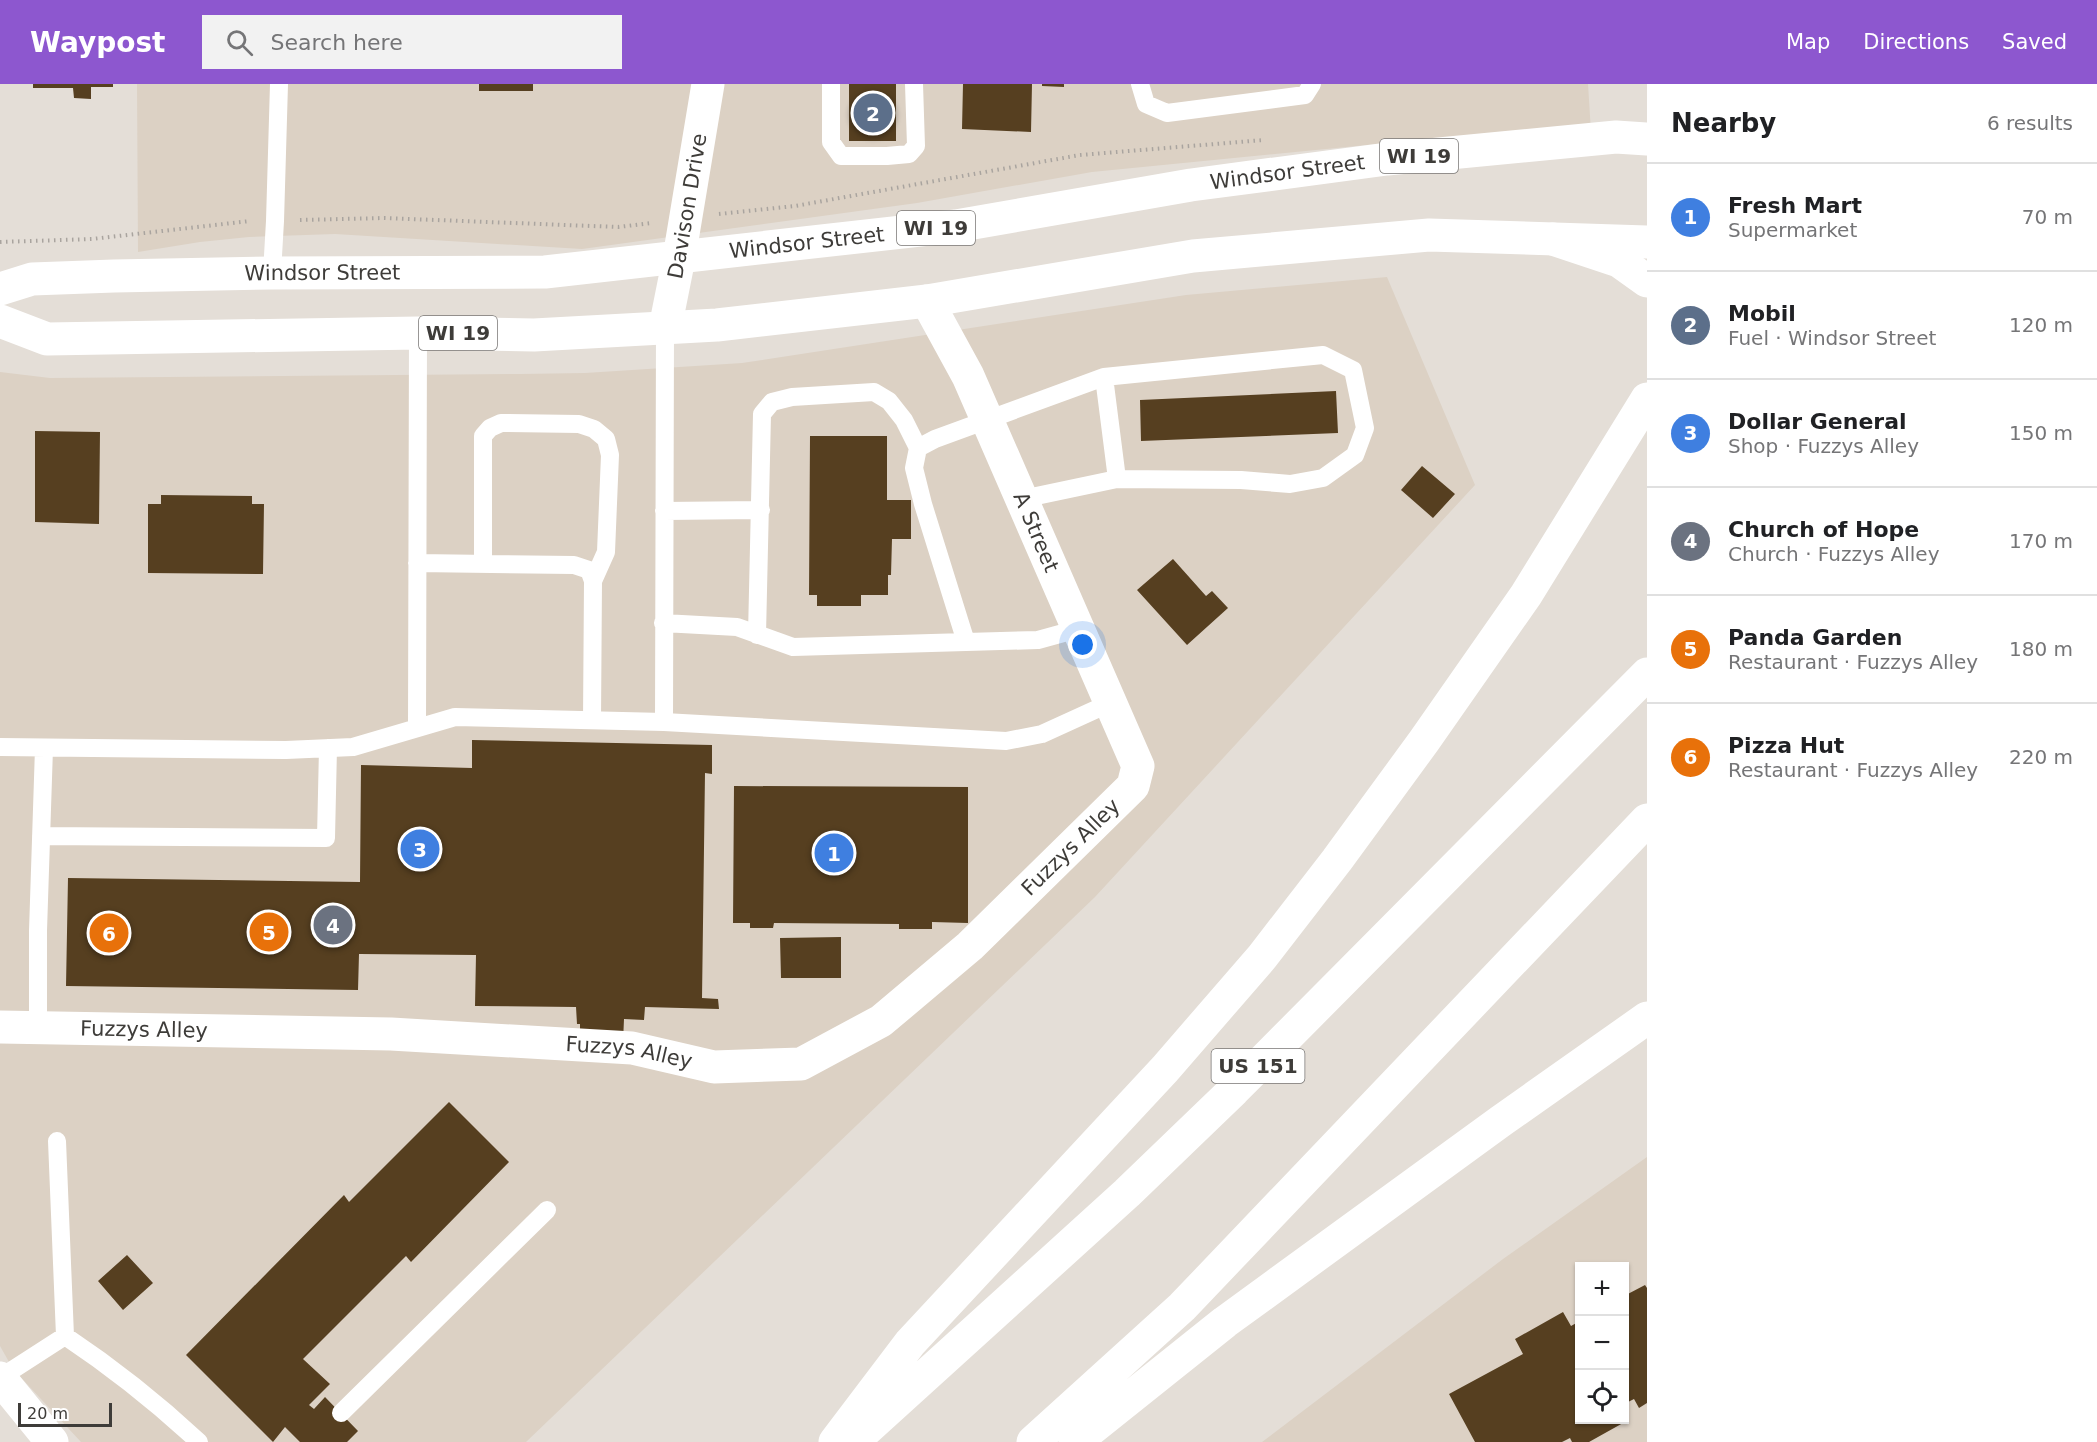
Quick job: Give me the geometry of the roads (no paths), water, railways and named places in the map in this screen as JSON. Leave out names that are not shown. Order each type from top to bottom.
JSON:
[{"type":"main road","name":"Davison Drive","points":[[665,328],[708,84]]},
{"type":"main road","name":"Windsor Street","points":[[0,289],[32,279],[272,273],[545,272],[956,226],[1191,184],[1375,161],[1616,137],[1647,139]]},
{"type":"main road","name":"WI 19","points":[[0,321],[47,339],[418,333],[534,335],[717,325],[927,301],[1193,256],[1429,235],[1647,242]]},
{"type":"main road","points":[[1553,239],[1619,261],[1647,281]]},
{"type":"main road","name":"A Street","points":[[927,301],[968,375],[988,419],[1138,766]]},
{"type":"main road","points":[[835,1442],[910,1343],[1165,1069],[1262,957],[1424,741],[1526,595],[1647,399]]},
{"type":"main road","name":"US 151","points":[[853,1442],[1127,1193],[1234,1090],[1647,674]]},
{"type":"main road","name":"Fuzzys Alley","points":[[0,1028],[391,1034],[632,1048],[714,1067],[801,1064],[881,1021],[970,946],[1132,786],[1138,766]]},
{"type":"main road","points":[[1033,1442],[1182,1307],[1647,820]]},
{"type":"main road","points":[[1075,1442],[1225,1322],[1647,1018]]},
{"type":"main road","points":[[0,1378],[52,1442]]},
{"type":"lane","points":[[272,273],[276,221],[279,84]]},
{"type":"lane","points":[[831,84],[831,142],[841,156],[887,156],[909,154],[916,146],[914,84]]},
{"type":"lane","points":[[1140,84],[1146,104],[1167,113],[1305,95],[1312,84]]},
{"type":"lane","points":[[663,722],[665,328]]},
{"type":"lane","points":[[417,728],[418,333]]},
{"type":"lane","points":[[918,448],[935,439],[1104,376],[1323,355],[1353,370],[1365,428],[1355,455],[1323,478],[1290,484],[1241,480],[1117,479],[1022,499]]},
{"type":"lane","points":[[1104,376],[1117,479]]},
{"type":"lane","points":[[757,635],[762,414],[772,402],[792,397],[873,392],[890,401],[918,448],[914,468],[916,477],[966,642]]},
{"type":"lane","points":[[483,564],[483,436],[490,428],[501,423],[579,424],[594,429],[606,439],[610,455],[606,552],[592,581]]},
{"type":"lane","points":[[664,511],[761,510]]},
{"type":"lane","points":[[417,563],[574,565],[589,570],[592,581],[592,720]]},
{"type":"lane","points":[[663,623],[737,627],[793,647],[1038,640],[1078,628]]},
{"type":"lane","points":[[0,747],[353,747],[455,717],[663,722],[1006,741],[1042,734],[1110,703]]},
{"type":"lane","points":[[38,1028],[44,748]]},
{"type":"lane","points":[[41,836],[326,838],[328,748]]},
{"type":"lane","points":[[57,1141],[65,1336]]},
{"type":"lane","points":[[341,1413],[547,1210]]},
{"type":"lane","points":[[0,1378],[65,1336]]},
{"type":"lane","points":[[65,1336],[113,1368],[167,1412],[199,1442]]},
{"type":"place","name":"Mobil","points":[[873,113]]},
{"type":"place","name":"Dollar General","points":[[420,849]]},
{"type":"place","name":"Fresh Mart","points":[[834,853]]},
{"type":"place","name":"Church of Hope","points":[[333,925]]},
{"type":"place","name":"Panda Garden","points":[[269,932]]},
{"type":"place","name":"Pizza Hut","points":[[109,933]]}]
